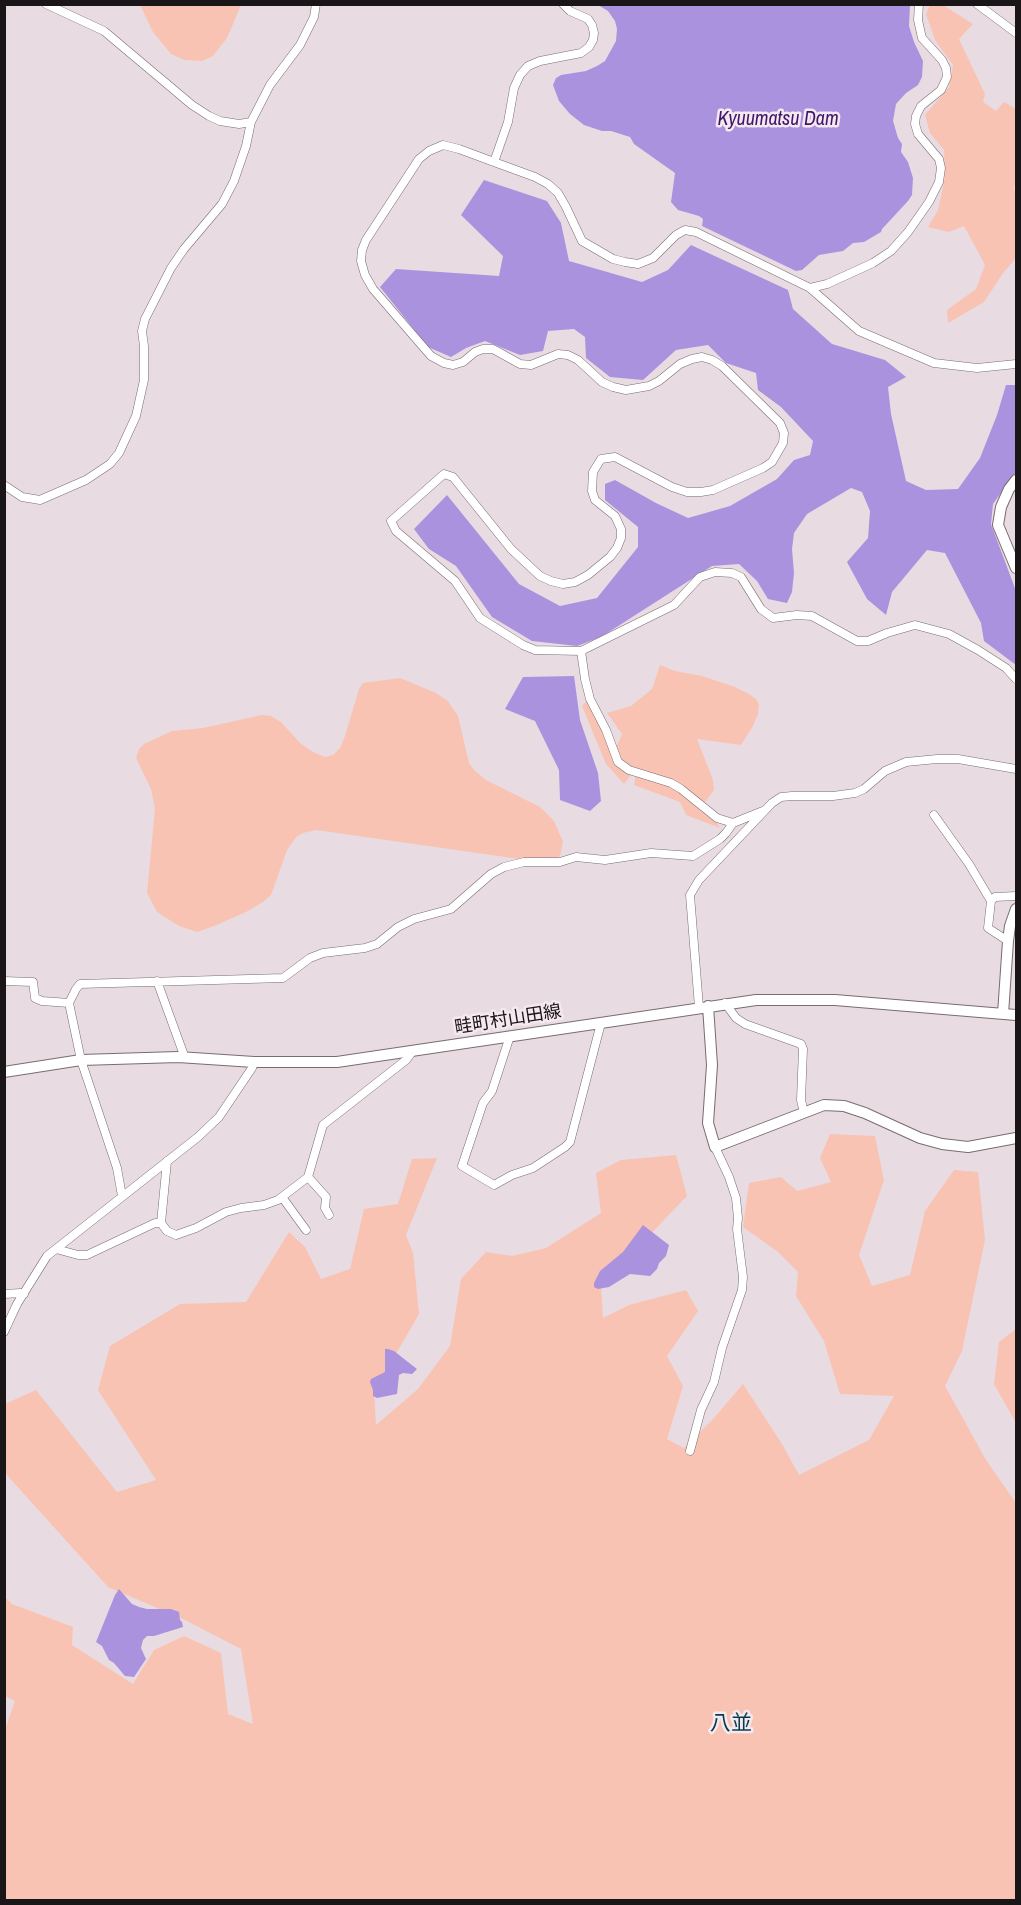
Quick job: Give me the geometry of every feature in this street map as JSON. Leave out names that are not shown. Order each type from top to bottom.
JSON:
[{"type":"main road","points":[[1017,480],[1009,489],[1000,507],[998,525],[1017,568]]},
{"type":"main road","points":[[1003,1014],[1010,926],[1017,909]]},
{"type":"main road","name":"畦町村山田線","points":[[4,1072],[81,1060],[184,1058],[254,1062],[337,1062],[703,1006],[756,1000],[835,1000],[1017,1015]]},
{"type":"main road","points":[[703,1006],[712,1065],[708,1123],[715,1147],[824,1105],[844,1106],[920,1138],[942,1144],[968,1147],[1017,1138]]},
{"type":"street","points":[[46,4],[104,32],[192,105],[209,116],[220,121],[239,124],[251,122]]},
{"type":"street","points":[[4,485],[22,497],[40,500],[86,480],[110,464],[119,453],[135,416],[144,380],[142,331],[145,319],[171,267],[222,204],[234,181],[246,146],[251,122],[270,85],[300,45],[314,17],[316,4]]},
{"type":"street","points":[[494,162],[508,122],[514,88],[520,75],[528,66],[540,61],[581,53],[589,47],[593,40],[594,33],[588,20],[570,11],[563,4]]},
{"type":"street","points":[[810,288],[826,284],[873,263],[891,251],[929,202],[939,182],[941,168],[939,159],[918,134],[915,124],[921,106],[941,90],[947,76],[942,60],[922,38],[918,20],[919,4]]},
{"type":"street","points":[[977,4],[1017,33]]},
{"type":"street","points":[[1017,364],[977,368],[934,363],[859,331],[810,288],[696,232],[685,230],[676,235],[653,258],[638,264],[613,258],[582,241],[558,193],[548,184],[459,149],[443,146],[429,151],[419,159],[366,240],[362,250],[361,261],[365,275],[373,289],[431,356],[444,363],[453,365],[463,362],[475,352],[483,349],[493,349],[520,364],[531,365],[558,354],[568,355],[578,360],[602,382],[627,390],[649,386],[680,364],[702,357],[722,366],[780,423],[784,433],[783,443],[772,462],[723,485],[701,492],[687,492],[672,487],[615,457],[601,459],[592,472],[592,491],[595,500],[615,516],[621,529],[621,537],[610,557],[588,575],[575,582],[563,584],[540,576],[511,549],[453,477],[444,474],[392,521],[396,531],[455,581],[480,618],[535,650],[581,651],[674,605],[700,577],[715,572],[732,573],[741,577],[761,609],[773,618],[812,616],[857,641],[868,641],[915,625],[958,639],[1006,668],[1017,679]]},
{"type":"street","points":[[581,651],[590,699],[606,730],[618,762],[629,770],[671,783],[717,818],[733,823]]},
{"type":"street","points":[[703,1006],[690,895],[699,880],[772,802],[781,797],[833,796],[855,792],[864,789],[885,771],[906,762],[958,759],[1017,769]]},
{"type":"street","points":[[122,1196],[114,1161],[81,1060],[69,1004],[80,984],[283,978],[310,958],[323,953],[377,944],[398,927],[414,919],[451,909],[491,874],[504,867],[524,862],[560,862],[576,857],[605,860],[651,853],[693,856],[720,839],[733,823],[763,811]]},
{"type":"street","points":[[934,815],[969,864],[991,901],[988,928],[1008,941]]},
{"type":"street","points":[[991,901],[995,897],[1017,896]]},
{"type":"street","points":[[4,981],[33,982],[35,998],[69,1004]]},
{"type":"street","points":[[157,981],[184,1058]]},
{"type":"street","points":[[725,1003],[736,1018],[745,1024],[801,1044],[803,1049],[801,1100],[804,1113]]},
{"type":"street","points":[[510,1036],[492,1090],[483,1103],[462,1166],[494,1185],[512,1174],[533,1168],[570,1142],[601,1023]]},
{"type":"street","points":[[166,1161],[161,1223],[167,1231],[176,1235],[196,1228],[226,1212],[264,1205],[282,1197],[308,1177],[323,1125],[406,1060],[412,1052]]},
{"type":"street","points":[[4,1332],[40,1265],[56,1249],[198,1137],[219,1117],[254,1062]]},
{"type":"street","points":[[690,1451],[701,1410],[714,1382],[722,1348],[742,1290],[743,1277],[736,1198],[715,1147]]},
{"type":"street","points":[[308,1177],[326,1197],[325,1208],[329,1215]]},
{"type":"street","points":[[282,1197],[306,1230]]},
{"type":"street","points":[[56,1249],[87,1255],[144,1227],[161,1223]]},
{"type":"street","points":[[4,1294],[24,1294]]},
{"type":"shaded area","points":[[140,5],[241,5],[227,38],[213,56],[202,61],[184,60],[171,54],[153,32]]},
{"type":"shaded area","points":[[930,5],[943,5],[973,24],[959,39],[985,94],[983,102],[996,111],[1004,102],[1016,109],[1016,185],[1013,188],[1016,191],[1016,258],[984,302],[948,323],[947,310],[976,289],[985,265],[964,226],[949,232],[928,227],[938,210],[945,177],[944,150],[930,133],[925,115],[949,87],[953,65],[935,40],[926,14]]},
{"type":"shaded area","points":[[660,665],[735,687],[749,694],[759,704],[753,726],[741,745],[697,739],[713,780],[714,790],[705,802],[720,828],[686,815],[680,802],[634,785],[637,767],[624,784],[606,764],[582,706],[589,698],[615,750],[622,734],[607,713],[631,706],[652,689]]},
{"type":"shaded area","points":[[400,678],[436,693],[448,701],[458,716],[469,763],[474,770],[486,780],[540,807],[554,821],[563,842],[560,856],[553,861],[533,861],[316,830],[297,836],[287,850],[271,895],[246,912],[197,932],[179,926],[157,912],[147,893],[155,809],[151,789],[136,758],[139,749],[144,744],[172,731],[203,728],[262,715],[271,716],[281,722],[301,744],[313,752],[325,757],[333,755],[340,748],[345,736],[359,689],[363,683]]},
{"type":"shaded area","points":[[830,1134],[875,1136],[884,1180],[859,1255],[872,1286],[910,1275],[925,1211],[954,1170],[978,1172],[985,1240],[962,1351],[945,1386],[986,1460],[1016,1503],[1016,1900],[5,1900],[4,1732],[15,1701],[5,1696],[5,1597],[12,1604],[73,1627],[72,1645],[133,1684],[154,1650],[184,1636],[221,1653],[228,1714],[253,1724],[241,1649],[183,1619],[108,1587],[5,1473],[5,1404],[36,1390],[117,1492],[156,1480],[98,1390],[110,1346],[180,1304],[246,1302],[289,1232],[305,1247],[321,1279],[350,1269],[364,1209],[398,1204],[412,1159],[437,1158],[406,1235],[413,1253],[419,1314],[374,1392],[376,1425],[418,1389],[450,1346],[461,1279],[486,1252],[512,1256],[546,1248],[601,1213],[596,1173],[621,1160],[676,1155],[687,1196],[601,1286],[603,1318],[629,1305],[686,1290],[698,1311],[667,1356],[683,1386],[667,1439],[684,1448],[743,1384],[799,1475],[869,1440],[894,1396],[840,1394],[824,1341],[796,1296],[798,1272],[778,1252],[743,1227],[749,1183],[781,1177],[797,1191],[831,1182],[820,1158]]},
{"type":"shaded area","points":[[1016,1329],[1016,1423],[994,1384],[999,1342]]},
{"type":"water","name":"Kyuumatsu Dam","points":[[598,5],[910,5],[909,26],[923,61],[922,77],[918,85],[896,104],[893,121],[902,144],[901,152],[908,162],[913,178],[912,195],[881,232],[864,242],[853,243],[843,251],[819,255],[802,270],[796,271],[702,226],[703,219],[678,210],[671,202],[675,173],[634,144],[630,137],[584,125],[559,101],[553,85],[556,78],[597,66],[605,61],[616,41],[615,21],[608,11]]},
{"type":"water","points":[[484,180],[547,201],[561,223],[569,261],[642,282],[668,270],[691,245],[788,290],[793,309],[832,344],[885,360],[906,377],[888,387],[891,414],[906,481],[926,490],[958,489],[980,458],[1006,385],[1016,385],[1016,472],[993,504],[991,524],[1016,591],[1016,665],[984,641],[981,623],[945,553],[927,550],[892,592],[886,615],[867,599],[847,562],[868,538],[870,511],[862,492],[851,488],[807,514],[794,533],[792,549],[794,573],[792,592],[787,603],[768,599],[757,581],[739,564],[712,566],[601,637],[577,646],[532,641],[492,617],[456,566],[429,549],[414,529],[447,495],[519,584],[560,606],[597,598],[638,547],[638,527],[605,500],[605,484],[615,480],[688,518],[730,506],[777,479],[794,460],[810,455],[813,441],[781,407],[758,390],[756,373],[726,363],[708,345],[676,350],[643,380],[610,377],[586,358],[585,337],[574,329],[548,331],[543,351],[520,355],[485,341],[451,357],[428,347],[380,287],[396,269],[499,276],[503,256],[461,215]]},
{"type":"water","points":[[574,676],[580,720],[598,773],[601,801],[590,811],[560,800],[559,770],[535,721],[505,709],[523,677]]},
{"type":"water","points":[[643,1225],[669,1245],[666,1256],[657,1269],[650,1276],[630,1274],[609,1287],[598,1289],[594,1287],[600,1271],[623,1252]]},
{"type":"water","points":[[385,1349],[394,1351],[417,1369],[412,1374],[399,1375],[397,1394],[377,1398],[373,1396],[370,1382],[371,1379],[385,1372]]},
{"type":"water","points":[[119,1589],[132,1604],[139,1607],[171,1609],[179,1612],[183,1627],[147,1636],[143,1640],[141,1648],[146,1659],[134,1677],[125,1676],[109,1660],[102,1646],[96,1642]]},
{"type":"district","name":"八並","points":[[731,1724]]}]
